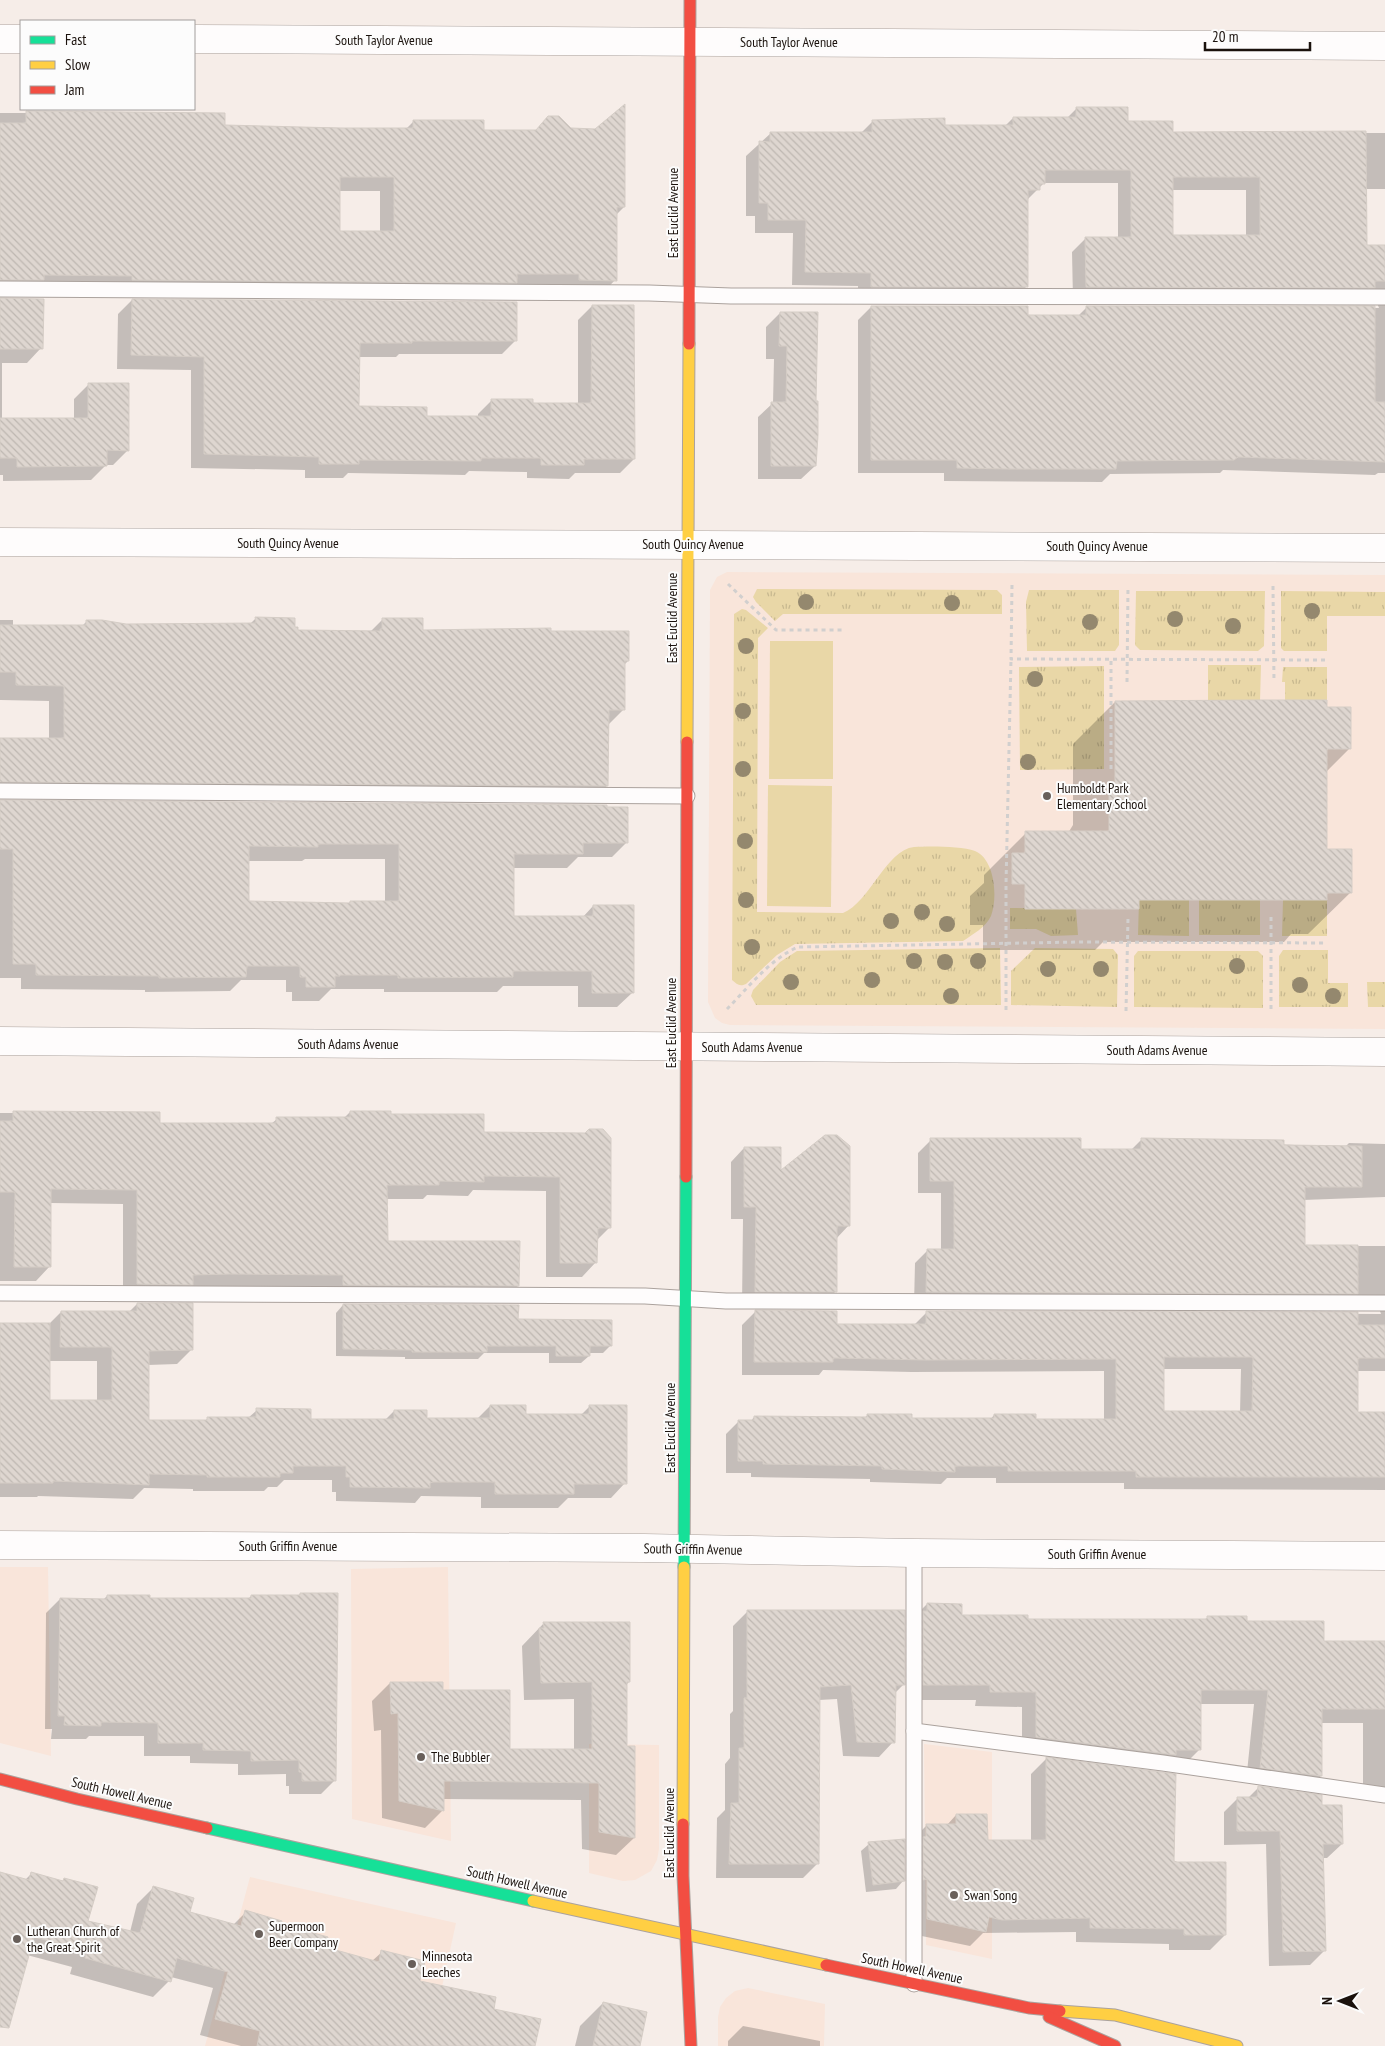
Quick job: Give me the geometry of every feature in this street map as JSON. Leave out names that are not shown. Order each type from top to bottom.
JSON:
[{"type":"street","name":"East Euclid Avenue","points":[[690,0],[683,1876],[691,2046]]},
{"type":"street","points":[[0,39],[20,39]]},
{"type":"street","name":"South Taylor Avenue","points":[[195,40],[1385,46]]},
{"type":"street","name":"South Quincy Avenue","points":[[0,542],[1385,548]]},
{"type":"street","name":"South Adams Avenue","points":[[0,1041],[1385,1052]]},
{"type":"street","name":"South Griffin Avenue","points":[[0,1545],[1385,1556]]},
{"type":"street","name":"South Howell Avenue","points":[[0,1779],[77,1799],[687,1936],[1029,2008],[1115,2015],[1210,2043],[1237,2046]]},
{"type":"street","name":"South Howell Avenue","points":[[1029,2008],[1115,2046]]},
{"type":"lane","points":[[0,289],[688,294],[731,296],[1385,297]]},
{"type":"lane","points":[[0,791],[687,796]]},
{"type":"lane","points":[[0,1293],[645,1296],[726,1301],[1385,1303]]},
{"type":"lane","points":[[914,1552],[914,1984]]},
{"type":"lane","points":[[914,1731],[1163,1763],[1385,1795]]},
{"type":"path","points":[[728,584],[776,630],[844,630]]},
{"type":"path","points":[[1006,1010],[1012,585]]},
{"type":"path","points":[[1127,682],[1128,586]]},
{"type":"path","points":[[1273,586],[1274,682]]},
{"type":"path","points":[[1011,659],[1327,660]]},
{"type":"path","points":[[1111,659],[1111,769]]},
{"type":"path","points":[[1271,917],[1271,1012]]},
{"type":"path","points":[[1126,1011],[1128,918]]},
{"type":"path","points":[[727,1009],[787,952],[798,947],[1128,942],[1327,943]]},
{"type":"shaded area","name":"Humboldt Park Elementary School","points":[[727,572],[1385,575],[1385,1029],[730,1025],[722,1023],[715,1018],[708,1002],[710,590],[717,577]]},
{"type":"shaded area","points":[[0,1567],[48,1567],[51,1756],[0,1743]]},
{"type":"shaded area","points":[[448,1567],[451,1841],[352,1819],[351,1569]]},
{"type":"shaded area","points":[[589,1744],[659,1745],[659,1849],[657,1860],[651,1871],[635,1880],[623,1881],[589,1873]]},
{"type":"shaded area","points":[[924,1744],[992,1752],[992,1959],[926,1945]]},
{"type":"shaded area","points":[[250,1877],[456,1923],[429,2046],[205,2046]]},
{"type":"shaded area","points":[[748,1988],[825,2004],[824,2046],[718,2046],[720,2007],[726,1998],[735,1991]]},
{"type":"green space","points":[[757,589],[997,590],[1002,595],[1002,614],[783,614],[775,621],[753,597]]},
{"type":"green space","points":[[1029,590],[1119,590],[1119,645],[1115,651],[1027,651],[1026,602]]},
{"type":"green space","points":[[1136,591],[1265,591],[1264,646],[1258,651],[1140,650],[1135,645]]},
{"type":"green space","points":[[1281,591],[1385,592],[1385,616],[1327,616],[1327,651],[1284,651],[1281,648]]},
{"type":"green space","points":[[742,609],[746,610],[768,628],[758,638],[757,912],[843,913],[862,898],[886,866],[904,850],[914,847],[969,849],[982,855],[991,870],[994,899],[991,916],[986,924],[963,941],[795,944],[777,955],[746,984],[740,985],[732,980],[734,614]]},
{"type":"green space","points":[[770,641],[833,641],[833,779],[769,779]]},
{"type":"green space","points":[[1208,665],[1261,665],[1260,701],[1208,701]]},
{"type":"green space","points":[[1104,666],[1104,769],[1020,770],[1019,667]]},
{"type":"green space","points":[[1283,667],[1327,667],[1327,700],[1285,700],[1285,682],[1282,682]]},
{"type":"green space","points":[[768,785],[832,786],[831,907],[767,906]]},
{"type":"green space","points":[[1139,900],[1189,900],[1189,936],[1138,935]]},
{"type":"green space","points":[[1199,900],[1260,900],[1260,935],[1199,935]]},
{"type":"green space","points":[[1283,900],[1327,900],[1327,936],[1282,936]]},
{"type":"green space","points":[[1010,908],[1076,909],[1078,935],[1051,936],[1036,929],[1010,929]]},
{"type":"green space","points":[[1000,948],[1001,1005],[756,1005],[751,996],[753,990],[780,962],[797,951]]},
{"type":"green space","points":[[1035,948],[1113,949],[1118,955],[1117,1007],[1011,1005],[1011,971]]},
{"type":"green space","points":[[1283,950],[1328,950],[1328,983],[1348,983],[1348,1007],[1279,1007],[1279,956]]},
{"type":"green space","points":[[1138,951],[1258,951],[1263,956],[1263,1008],[1134,1007],[1134,956]]},
{"type":"green space","points":[[1367,982],[1385,982],[1385,1007],[1368,1007]]},
{"type":"building","points":[[625,104],[625,207],[617,207],[617,281],[579,280],[579,274],[517,274],[517,283],[132,280],[132,276],[44,275],[44,280],[0,280],[0,123],[26,123],[26,111],[225,113],[225,125],[340,128],[413,128],[413,120],[484,120],[484,130],[536,130],[548,116],[559,116],[571,128],[595,129]],"holes":[[[340,177],[394,177],[394,231],[340,231]]]},
{"type":"building","points":[[1076,107],[1128,107],[1128,121],[1173,121],[1173,132],[1366,131],[1367,245],[1385,245],[1385,281],[1375,281],[1375,288],[1086,287],[1085,237],[1131,237],[1131,170],[1045,170],[1045,184],[1040,184],[1040,190],[1028,190],[1028,287],[871,287],[871,273],[805,272],[806,220],[768,220],[768,203],[759,203],[759,141],[770,142],[770,132],[872,132],[872,120],[945,118],[945,125],[1013,125],[1013,117],[1076,117]],"holes":[[[1173,177],[1260,177],[1260,235],[1173,235]]]},
{"type":"building","points":[[0,298],[44,299],[43,349],[0,349]]},
{"type":"building","points":[[132,299],[517,302],[517,341],[360,343],[359,406],[427,407],[427,416],[491,416],[491,399],[533,399],[533,403],[591,403],[592,305],[634,305],[635,459],[584,459],[584,465],[541,465],[541,458],[481,458],[481,461],[359,460],[359,464],[319,464],[319,457],[204,454],[204,357],[131,355]]},
{"type":"building","points":[[871,306],[1028,306],[1028,315],[1086,315],[1086,306],[1375,306],[1375,402],[1385,402],[1385,462],[1238,457],[1234,460],[1117,461],[1116,469],[1008,469],[957,468],[957,460],[871,460]]},
{"type":"building","points":[[780,312],[818,312],[816,401],[818,401],[818,435],[816,466],[771,466],[771,402],[786,402],[787,346],[779,346]]},
{"type":"building","points":[[88,383],[129,383],[129,451],[107,450],[107,466],[17,467],[17,458],[0,458],[0,418],[88,418]]},
{"type":"building","points":[[255,617],[295,618],[295,627],[298,627],[298,630],[380,631],[382,629],[382,618],[423,618],[423,630],[551,628],[551,631],[629,631],[629,661],[625,661],[625,710],[609,710],[608,786],[0,782],[0,738],[64,738],[64,686],[16,685],[16,672],[0,672],[0,625],[86,625],[86,620],[102,620],[126,624],[256,623]]},
{"type":"building","points":[[1327,700],[1327,707],[1351,707],[1351,749],[1327,749],[1327,849],[1352,849],[1352,893],[1327,893],[1327,900],[1139,900],[1139,909],[1025,909],[1025,884],[1012,884],[1012,853],[1025,853],[1025,831],[1109,831],[1109,787],[1115,787],[1115,701]]},
{"type":"building","points":[[0,800],[607,805],[607,807],[628,807],[628,843],[583,843],[583,854],[514,854],[514,916],[593,916],[593,905],[634,905],[634,993],[592,993],[592,971],[513,971],[513,977],[398,978],[398,975],[340,975],[335,976],[335,987],[306,987],[306,977],[300,977],[300,966],[247,966],[246,977],[159,978],[159,976],[36,975],[36,964],[13,964],[13,849],[0,849]],"holes":[[[318,844],[399,844],[399,901],[350,901],[350,903],[249,901],[249,846],[318,847]]]},
{"type":"building","points":[[13,1111],[160,1112],[160,1123],[276,1123],[276,1117],[350,1117],[350,1111],[391,1111],[391,1114],[484,1114],[484,1132],[585,1133],[589,1129],[603,1129],[611,1138],[611,1228],[598,1228],[597,1263],[560,1263],[560,1177],[484,1176],[484,1182],[439,1181],[439,1185],[387,1185],[388,1241],[520,1241],[519,1286],[343,1285],[343,1275],[230,1274],[193,1275],[193,1285],[137,1284],[137,1190],[51,1189],[51,1267],[14,1267],[15,1192],[0,1192],[0,1121],[13,1121]]},
{"type":"building","points":[[825,1135],[837,1135],[850,1146],[850,1226],[837,1226],[837,1292],[755,1292],[756,1207],[744,1207],[744,1147],[781,1147],[781,1170]]},
{"type":"building","points":[[930,1138],[1081,1138],[1081,1149],[1141,1149],[1141,1138],[1284,1140],[1284,1145],[1362,1146],[1362,1187],[1305,1187],[1305,1245],[1358,1245],[1358,1294],[926,1292],[927,1249],[954,1249],[954,1181],[930,1181]]},
{"type":"building","points":[[137,1303],[193,1303],[193,1350],[149,1351],[149,1420],[207,1420],[207,1417],[256,1417],[256,1408],[311,1409],[311,1419],[394,1419],[394,1410],[427,1410],[427,1418],[490,1418],[490,1405],[526,1405],[526,1414],[589,1414],[589,1405],[627,1405],[627,1484],[574,1484],[574,1494],[495,1494],[495,1482],[433,1482],[430,1483],[430,1488],[350,1487],[350,1477],[346,1477],[346,1466],[293,1466],[293,1473],[280,1473],[280,1477],[207,1477],[207,1475],[149,1474],[149,1485],[53,1481],[53,1483],[0,1483],[0,1323],[50,1323],[50,1400],[112,1400],[112,1347],[60,1347],[61,1311],[137,1311]]},
{"type":"building","points":[[343,1304],[519,1305],[518,1319],[612,1320],[612,1346],[590,1346],[590,1356],[556,1356],[556,1346],[487,1346],[487,1352],[412,1352],[412,1350],[343,1349]]},
{"type":"building","points":[[755,1310],[837,1311],[837,1324],[926,1324],[926,1311],[1358,1312],[1358,1325],[1385,1325],[1385,1358],[1358,1358],[1358,1412],[1385,1412],[1385,1477],[1136,1477],[1136,1471],[1008,1471],[1008,1466],[955,1466],[955,1472],[882,1469],[882,1466],[763,1464],[763,1461],[738,1461],[738,1420],[754,1420],[754,1416],[867,1417],[867,1414],[912,1414],[912,1418],[994,1418],[994,1414],[1036,1414],[1036,1419],[1116,1419],[1116,1359],[926,1360],[833,1358],[833,1362],[754,1362]],"holes":[[[1164,1357],[1253,1357],[1252,1411],[1164,1411]]]},
{"type":"building","points":[[300,1593],[338,1593],[336,1781],[302,1781],[302,1772],[299,1772],[299,1760],[251,1761],[251,1751],[203,1750],[203,1743],[158,1743],[158,1723],[101,1722],[101,1726],[64,1725],[65,1716],[58,1716],[60,1598],[107,1599],[107,1595],[150,1595],[150,1598],[251,1598],[251,1595],[300,1595]]},
{"type":"building","points":[[927,1603],[962,1604],[962,1615],[1028,1615],[1028,1619],[1207,1619],[1207,1616],[1247,1616],[1247,1621],[1324,1621],[1324,1641],[1385,1641],[1385,1709],[1322,1709],[1322,1776],[1260,1768],[1268,1690],[1201,1690],[1201,1750],[1176,1750],[1176,1755],[1036,1737],[1036,1692],[990,1692],[990,1685],[923,1685],[923,1611],[927,1611]]},
{"type":"building","points":[[747,1610],[905,1610],[905,1685],[896,1685],[895,1743],[857,1742],[851,1685],[820,1687],[819,1864],[729,1864],[731,1803],[739,1803],[739,1748],[744,1748],[744,1698],[747,1698]]},
{"type":"building","points":[[543,1622],[630,1622],[630,1682],[627,1682],[627,1746],[635,1746],[635,1838],[599,1832],[599,1783],[444,1781],[444,1811],[399,1801],[398,1713],[391,1714],[390,1682],[443,1682],[443,1690],[510,1690],[510,1749],[592,1749],[592,1682],[541,1683],[539,1628],[544,1628]]},
{"type":"building","points":[[1046,1757],[1176,1774],[1174,1861],[1226,1862],[1226,1935],[1184,1935],[1184,1929],[1090,1928],[1090,1918],[1002,1920],[989,1917],[986,1932],[927,1919],[927,1879],[923,1880],[923,1837],[926,1836],[926,1824],[956,1824],[956,1814],[987,1814],[988,1840],[1046,1840]]},
{"type":"building","points":[[1258,1786],[1322,1795],[1322,1805],[1342,1805],[1343,1844],[1323,1844],[1326,1951],[1283,1952],[1280,1831],[1237,1831],[1237,1797],[1257,1797]]},
{"type":"building","points":[[905,1839],[905,1881],[873,1885],[868,1842]]},
{"type":"building","points":[[0,1872],[29,1880],[31,1872],[63,1881],[64,1878],[98,1887],[88,1921],[140,1933],[153,1886],[194,1898],[190,1912],[241,1926],[245,1910],[282,1921],[281,1924],[328,1937],[325,1947],[379,1962],[381,1950],[425,1961],[420,1981],[496,1997],[494,2009],[541,2019],[535,2046],[257,2046],[260,2031],[215,2019],[228,1972],[177,1958],[171,1982],[85,1958],[87,1951],[34,1937],[9,2028],[0,2027]]},
{"type":"building","points":[[603,2002],[647,2012],[640,2046],[593,2046]]},
{"type":"traffic: fast","points":[[684,1567],[686,1177]]},
{"type":"traffic: fast","points":[[207,1828],[533,1901]]},
{"type":"traffic: slow","points":[[687,742],[689,344]]},
{"type":"traffic: slow","points":[[683,1824],[684,1567]]},
{"type":"traffic: slow","points":[[533,1901],[826,1965]]},
{"type":"traffic: slow","points":[[1060,2011],[1115,2015],[1237,2046]]},
{"type":"traffic: jam","points":[[689,344],[690,0]]},
{"type":"traffic: jam","points":[[686,1177],[687,742]]},
{"type":"traffic: jam","points":[[0,1779],[77,1799],[207,1828]]},
{"type":"traffic: jam","points":[[683,1824],[683,1876],[691,2046]]},
{"type":"traffic: jam","points":[[826,1965],[1029,2008],[1060,2011]]},
{"type":"traffic: jam","points":[[1049,2017],[1115,2046]]},
{"type":"place","name":"Humboldt Park Elementary School","points":[[1047,796]]},
{"type":"place","name":"The Bubbler","points":[[421,1757]]},
{"type":"place","name":"Swan Song","points":[[954,1895]]},
{"type":"place","name":"Supermoon Beer Company","points":[[259,1934]]},
{"type":"place","name":"Lutheran Church of the Great Spirit","points":[[17,1939]]},
{"type":"place","name":"Minnesota Leeches","points":[[412,1964]]}]
